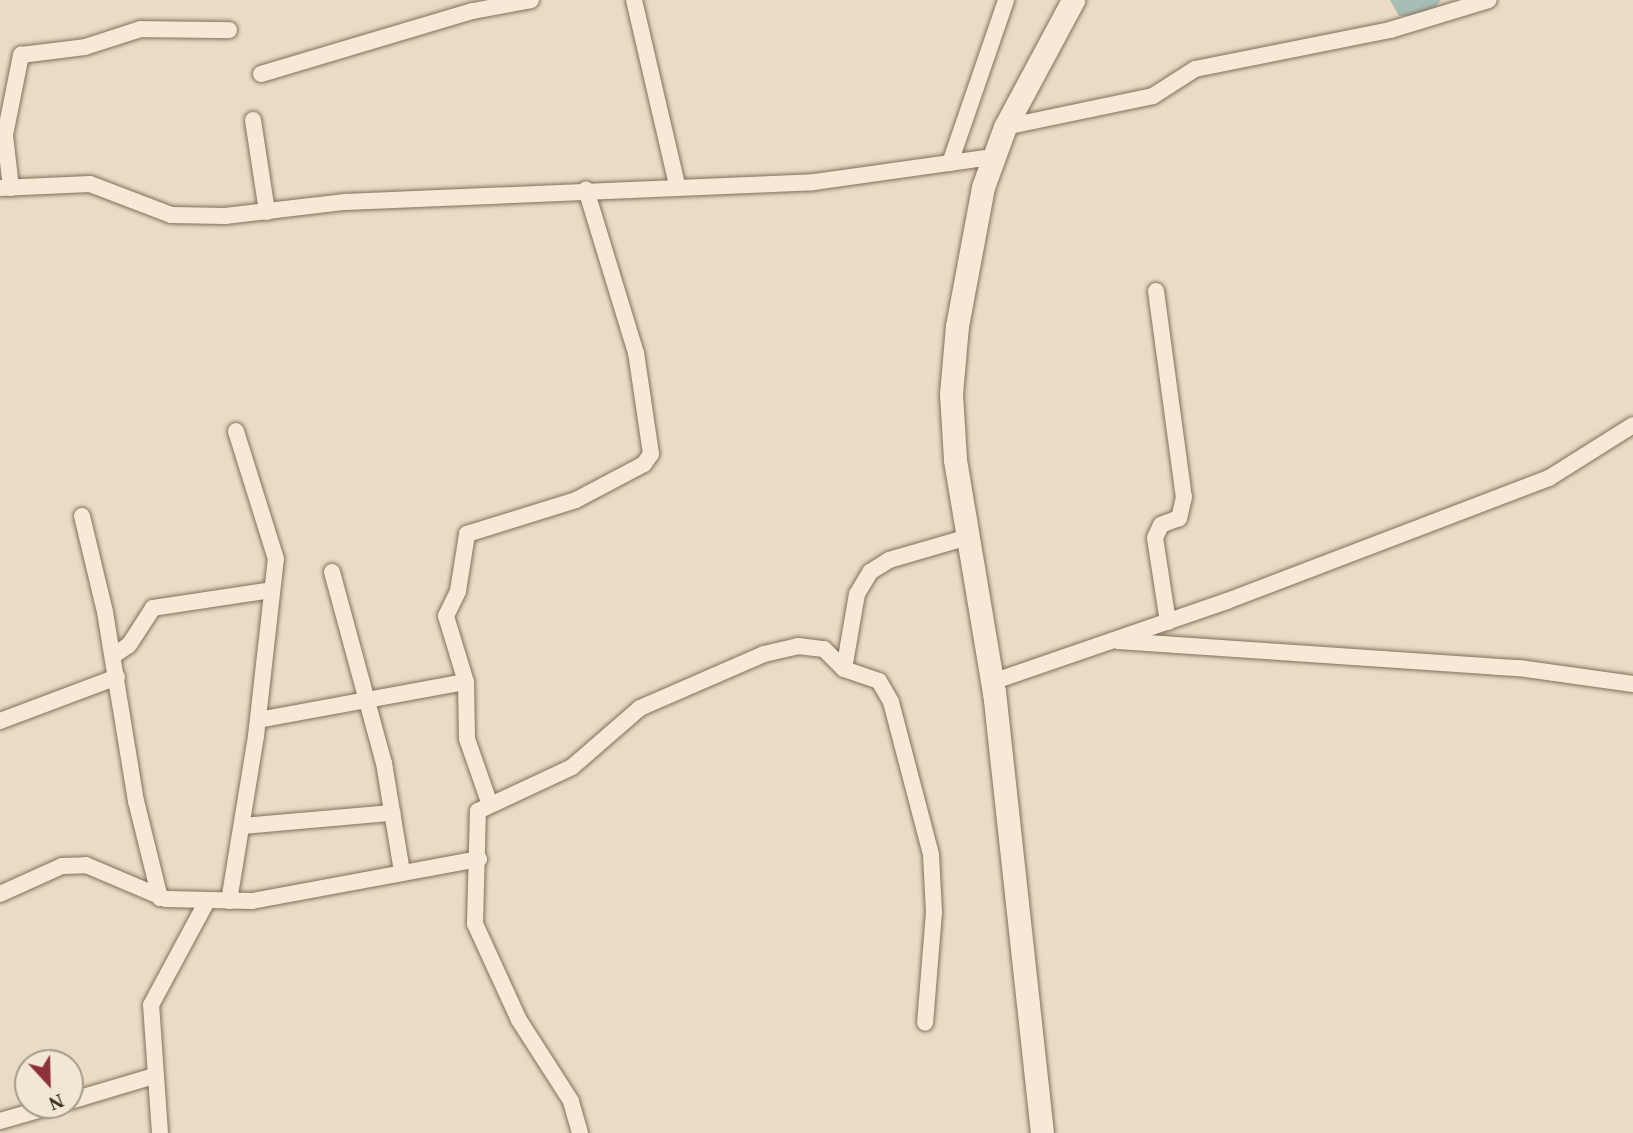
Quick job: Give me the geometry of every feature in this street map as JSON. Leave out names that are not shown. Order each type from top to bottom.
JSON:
[{"type":"main road","points":[[1042,1133],[992,682],[968,537],[951,394],[970,251],[992,157],[1004,127],[1073,0]]},
{"type":"street","points":[[261,74],[473,10],[531,0]]},
{"type":"street","points":[[634,0],[677,186]]},
{"type":"street","points":[[950,163],[1006,0]]},
{"type":"street","points":[[1004,127],[1153,96],[1195,69],[1390,30],[1489,0]]},
{"type":"street","points":[[229,30],[141,29],[85,47],[21,55],[5,135],[6,188],[90,184],[171,215],[267,212],[345,202],[586,189],[814,182],[992,157]]},
{"type":"street","points":[[253,120],[267,212]]},
{"type":"street","points":[[489,802],[467,739],[466,682],[446,616],[460,585],[467,534],[576,500],[644,464],[652,454],[652,435],[625,316],[586,189]]},
{"type":"street","points":[[1156,291],[1184,497],[1179,518],[1161,525],[1155,538],[1168,622]]},
{"type":"street","points":[[992,682],[1168,622],[1567,471],[1633,425]]},
{"type":"street","points":[[229,901],[258,720],[272,590],[274,541],[236,430]]},
{"type":"street","points":[[82,516],[117,677],[136,800],[160,898]]},
{"type":"street","points":[[844,669],[857,594],[870,572],[889,560],[968,537]]},
{"type":"street","points":[[332,572],[368,703],[402,872]]},
{"type":"street","points":[[113,656],[129,645],[153,608],[272,590]]},
{"type":"street","points":[[1112,641],[1519,668],[1633,684]]},
{"type":"street","points":[[580,1133],[563,1085],[519,1020],[482,942],[473,908],[479,859],[478,811],[489,802],[530,790],[572,767],[640,708],[764,654],[799,646],[824,649],[844,669],[885,688],[916,790],[931,855],[934,912],[925,1023]]},
{"type":"street","points":[[0,721],[117,677]]},
{"type":"street","points":[[258,720],[368,703],[466,682]]},
{"type":"street","points":[[242,826],[392,813]]},
{"type":"street","points":[[0,894],[62,866],[86,865],[106,869],[160,898],[229,901],[285,898],[402,872],[479,859]]},
{"type":"street","points":[[160,1133],[151,1005],[207,901]]},
{"type":"street","points":[[84,1097],[154,1076]]},
{"type":"shaded area","points":[[1390,0],[1441,0],[1430,14],[1399,16]]}]
